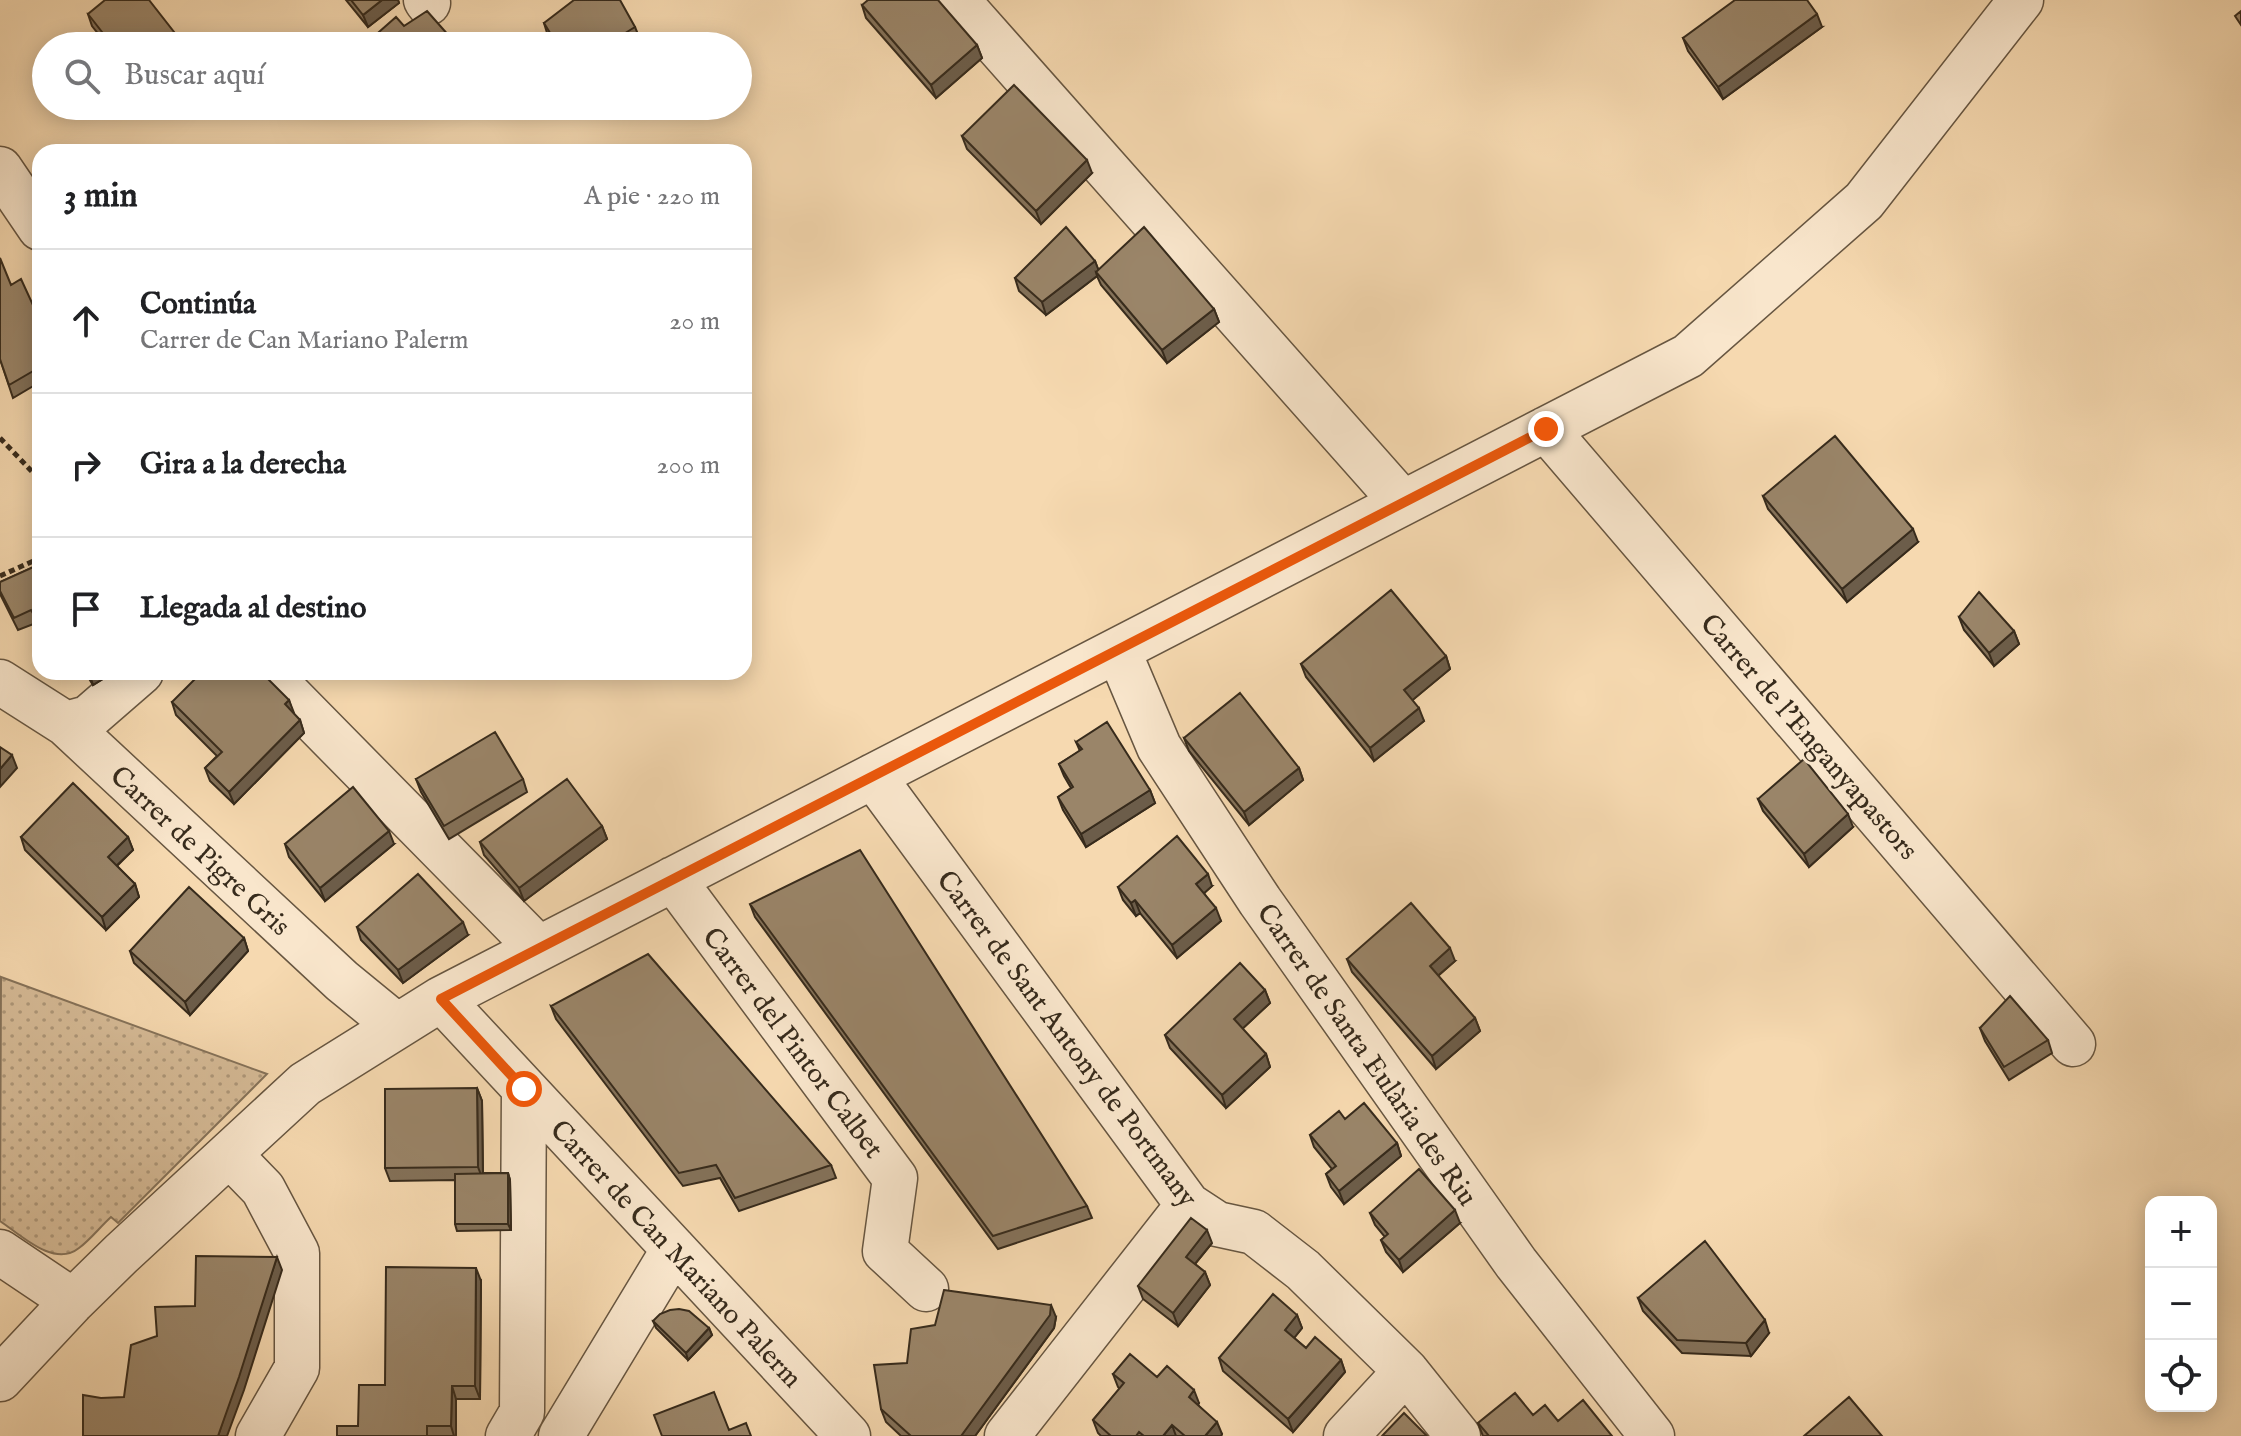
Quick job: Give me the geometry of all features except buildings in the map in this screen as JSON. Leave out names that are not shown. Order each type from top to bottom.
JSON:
[{"type":"street","points":[[957,0],[1403,503]]},
{"type":"street","points":[[0,1379],[121,1254],[305,1084],[441,999],[1688,356],[1864,201],[2021,0]]},
{"type":"street","points":[[0,169],[32,216]]},
{"type":"street","name":"Carrer de l'Enganyapastors","points":[[1546,429],[2073,1044]]},
{"type":"street","name":"Carrer de Santa Eulària des Riu","points":[[1118,650],[1159,747],[1260,901],[1516,1263],[1652,1436]]},
{"type":"street","points":[[66,724],[88,718],[132,680]]},
{"type":"street","name":"Carrer de Pigre Gris","points":[[0,682],[66,724],[342,981],[397,1026]]},
{"type":"street","points":[[278,684],[538,948]]},
{"type":"street","name":"Carrer de Sant Antony de Portmany","points":[[873,776],[1188,1205],[1217,1224],[1254,1232],[1303,1270],[1406,1371],[1458,1436]]},
{"type":"street","name":"Carrer del Pintor Calbet","points":[[673,879],[895,1178],[885,1251],[926,1289]]},
{"type":"street","name":"Carrer de Can Mariano Palerm","points":[[441,999],[848,1436]]},
{"type":"street","points":[[508,1436],[522,1412],[524,1089]]},
{"type":"street","points":[[230,1155],[263,1189],[297,1253],[297,1368],[258,1436]]},
{"type":"street","points":[[1007,1436],[1188,1205]]},
{"type":"street","points":[[561,1436],[674,1249]]},
{"type":"street","points":[[0,1252],[73,1301]]},
{"type":"street","points":[[1346,1436],[1406,1371]]},
{"type":"path","points":[[0,438],[32,472]]},
{"type":"path","points":[[0,576],[32,562]]},
{"type":"shaded area","points":[[1,977],[267,1074],[118,1223],[111,1217],[83,1245],[69,1253],[59,1254],[38,1247],[0,1221]]},
{"type":"route","points":[[524,1089],[441,999],[1546,429]]}]
